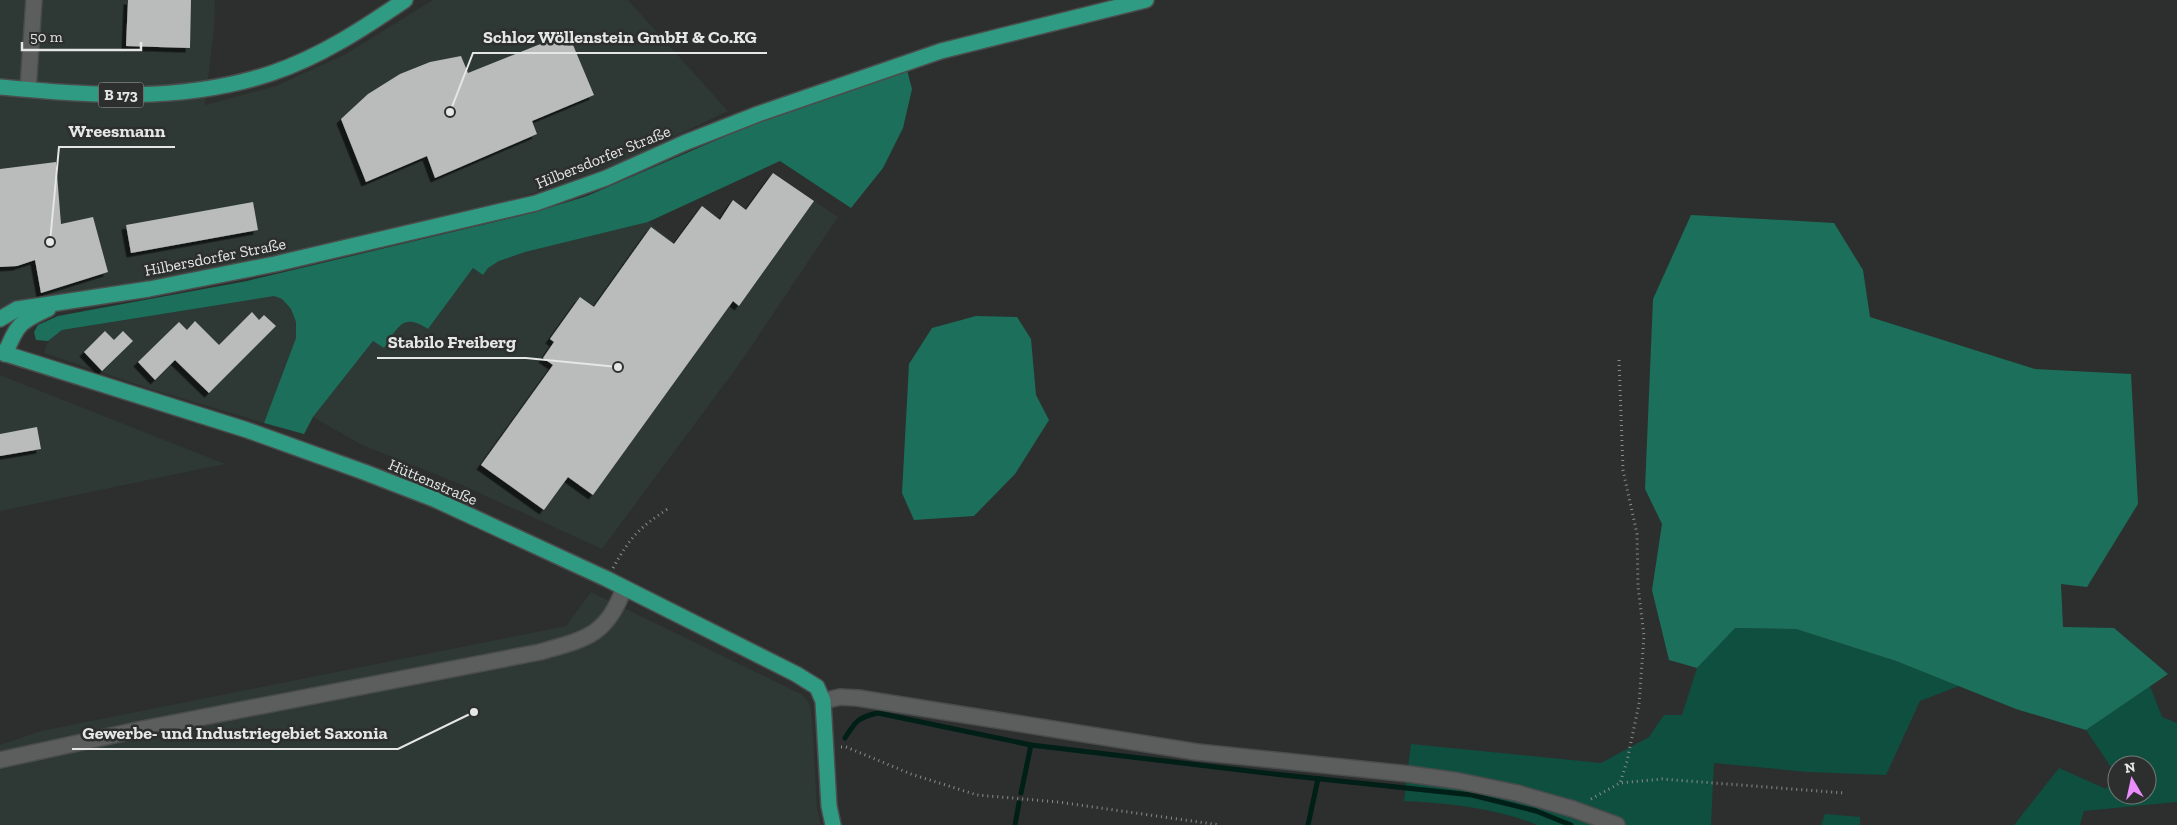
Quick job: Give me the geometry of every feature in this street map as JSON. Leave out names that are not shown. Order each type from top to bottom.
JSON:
[{"type":"main road","name":"B 173","points":[[0,87],[134,95],[175,94],[214,89],[273,73],[321,51],[354,34],[405,0]]},
{"type":"main road","name":"Hilbersdorfer Straße","points":[[0,319],[17,309],[149,289],[275,264],[536,203],[606,178],[739,121],[941,50],[1146,0]]},
{"type":"main road","name":"Hilbersdorfer Straße","points":[[3,353],[17,327],[23,322],[61,303]]},
{"type":"main road","name":"Hüttenstraße","points":[[3,353],[247,430],[434,499],[552,556],[607,579],[796,674],[816,687],[823,701]]},
{"type":"main road","points":[[823,701],[829,806],[833,825]]},
{"type":"street","points":[[28,89],[34,0]]},
{"type":"street","points":[[0,760],[142,729],[540,652],[582,640],[600,628],[614,612],[624,588]]},
{"type":"street","points":[[823,701],[840,698],[858,698],[1197,752],[1442,778],[1517,793],[1573,809],[1617,825]]},
{"type":"path","points":[[1619,360],[1623,470],[1637,534],[1638,586],[1644,636],[1639,704],[1627,761],[1620,783]]},
{"type":"path","points":[[607,579],[625,546],[642,526],[669,508]]},
{"type":"path","points":[[825,748],[846,747],[911,774],[977,795],[1058,802],[1220,825]]},
{"type":"path","points":[[1573,809],[1620,783],[1662,779],[1844,793]]},
{"type":"shaded area","points":[[0,0],[215,0],[214,30],[205,105],[276,86],[346,54],[433,0],[628,0],[728,111],[623,161],[504,202],[394,230],[47,300],[0,313]]},
{"type":"shaded area","points":[[773,173],[838,217],[743,359],[602,549],[462,485],[360,444],[313,417],[373,341],[384,347],[398,327],[410,320],[416,321],[428,329],[473,268],[483,275],[488,268],[499,261],[525,252],[648,222],[675,243],[702,206],[719,219],[733,200],[746,210]]},
{"type":"shaded area","points":[[274,296],[282,299],[291,309],[296,322],[296,338],[264,423],[154,390],[44,353],[48,341],[62,330]]},
{"type":"shaded area","points":[[0,375],[225,464],[0,511]]},
{"type":"shaded area","points":[[591,592],[803,695],[810,705],[812,719],[817,807],[821,825],[0,825],[0,745],[41,731],[566,626]]},
{"type":"green space","points":[[907,70],[912,89],[903,128],[883,168],[851,208],[780,161],[648,222],[525,252],[499,261],[488,268],[483,275],[473,268],[428,329],[420,324],[407,322],[397,328],[384,348],[373,341],[313,417],[304,434],[264,423],[296,338],[296,322],[291,309],[282,299],[274,296],[62,330],[48,341],[36,340],[34,332],[38,325],[58,316],[247,281],[532,213],[587,196],[749,126]]},
{"type":"green space","points":[[1691,215],[1834,223],[1863,270],[1870,317],[2035,369],[2131,374],[2138,504],[2087,587],[2061,584],[2063,627],[2114,628],[2168,674],[2086,730],[2016,709],[1896,661],[1796,629],[1735,628],[1697,668],[1669,660],[1652,590],[1662,524],[1645,489],[1653,299]]},
{"type":"green space","points":[[976,316],[1017,317],[1031,339],[1036,395],[1049,420],[1015,474],[974,516],[914,520],[902,493],[909,364],[932,328]]},
{"type":"green space","points":[[1734,628],[1796,629],[1896,661],[1959,686],[1920,701],[1886,775],[1808,772],[1714,763],[1711,825],[1537,825],[1489,810],[1438,803],[1404,801],[1411,744],[1601,763],[1649,737],[1664,715],[1682,715],[1697,668]]},
{"type":"green space","points":[[2150,686],[2162,717],[2177,723],[2177,802],[2157,804],[2157,755],[2107,755],[2107,761],[2086,730]]},
{"type":"green space","points":[[2059,768],[2106,789],[2107,787],[2107,805],[2146,805],[2084,811],[2080,825],[2014,825]]},
{"type":"green space","points":[[1825,814],[1860,817],[1860,825],[1821,825]]},
{"type":"building","points":[[128,0],[191,0],[190,48],[126,46]]},
{"type":"building","points":[[568,33],[594,95],[532,121],[537,134],[435,178],[427,156],[366,182],[341,119],[368,94],[400,74],[430,62],[461,56],[468,73]]},
{"type":"building","points":[[56,162],[61,224],[93,217],[108,272],[41,293],[35,260],[17,266],[0,267],[0,169]]},
{"type":"building","points":[[773,173],[814,201],[739,306],[733,301],[593,495],[568,477],[544,510],[481,465],[553,365],[543,358],[554,342],[550,339],[580,297],[594,307],[651,227],[674,244],[702,206],[720,220],[733,200],[746,210]]},
{"type":"building","points":[[253,202],[258,230],[131,253],[126,225]]},
{"type":"building","points":[[252,312],[259,320],[264,315],[276,326],[209,393],[175,360],[155,380],[138,362],[179,322],[187,330],[195,321],[219,345]]},
{"type":"building","points":[[105,331],[114,340],[123,331],[133,341],[102,371],[84,352]]},
{"type":"building","points":[[37,427],[41,449],[0,456],[0,434]]},
{"type":"waterway","points":[[845,738],[861,718],[878,713],[1031,745],[1472,795],[1536,811],[1571,825]]},
{"type":"waterway","points":[[1021,793],[1031,745]]},
{"type":"waterway","points":[[1308,825],[1318,779]]},
{"type":"waterway","points":[[1015,825],[1019,803]]},
{"type":"place","name":"Schloz Wöllenstein GmbH & Co.KG","points":[[450,112]]},
{"type":"place","name":"Wreesmann","points":[[50,242]]},
{"type":"place","name":"Stabilo Freiberg","points":[[618,367]]},
{"type":"place","name":"Gewerbe- und Industriegebiet Saxonia","points":[[474,712]]}]
